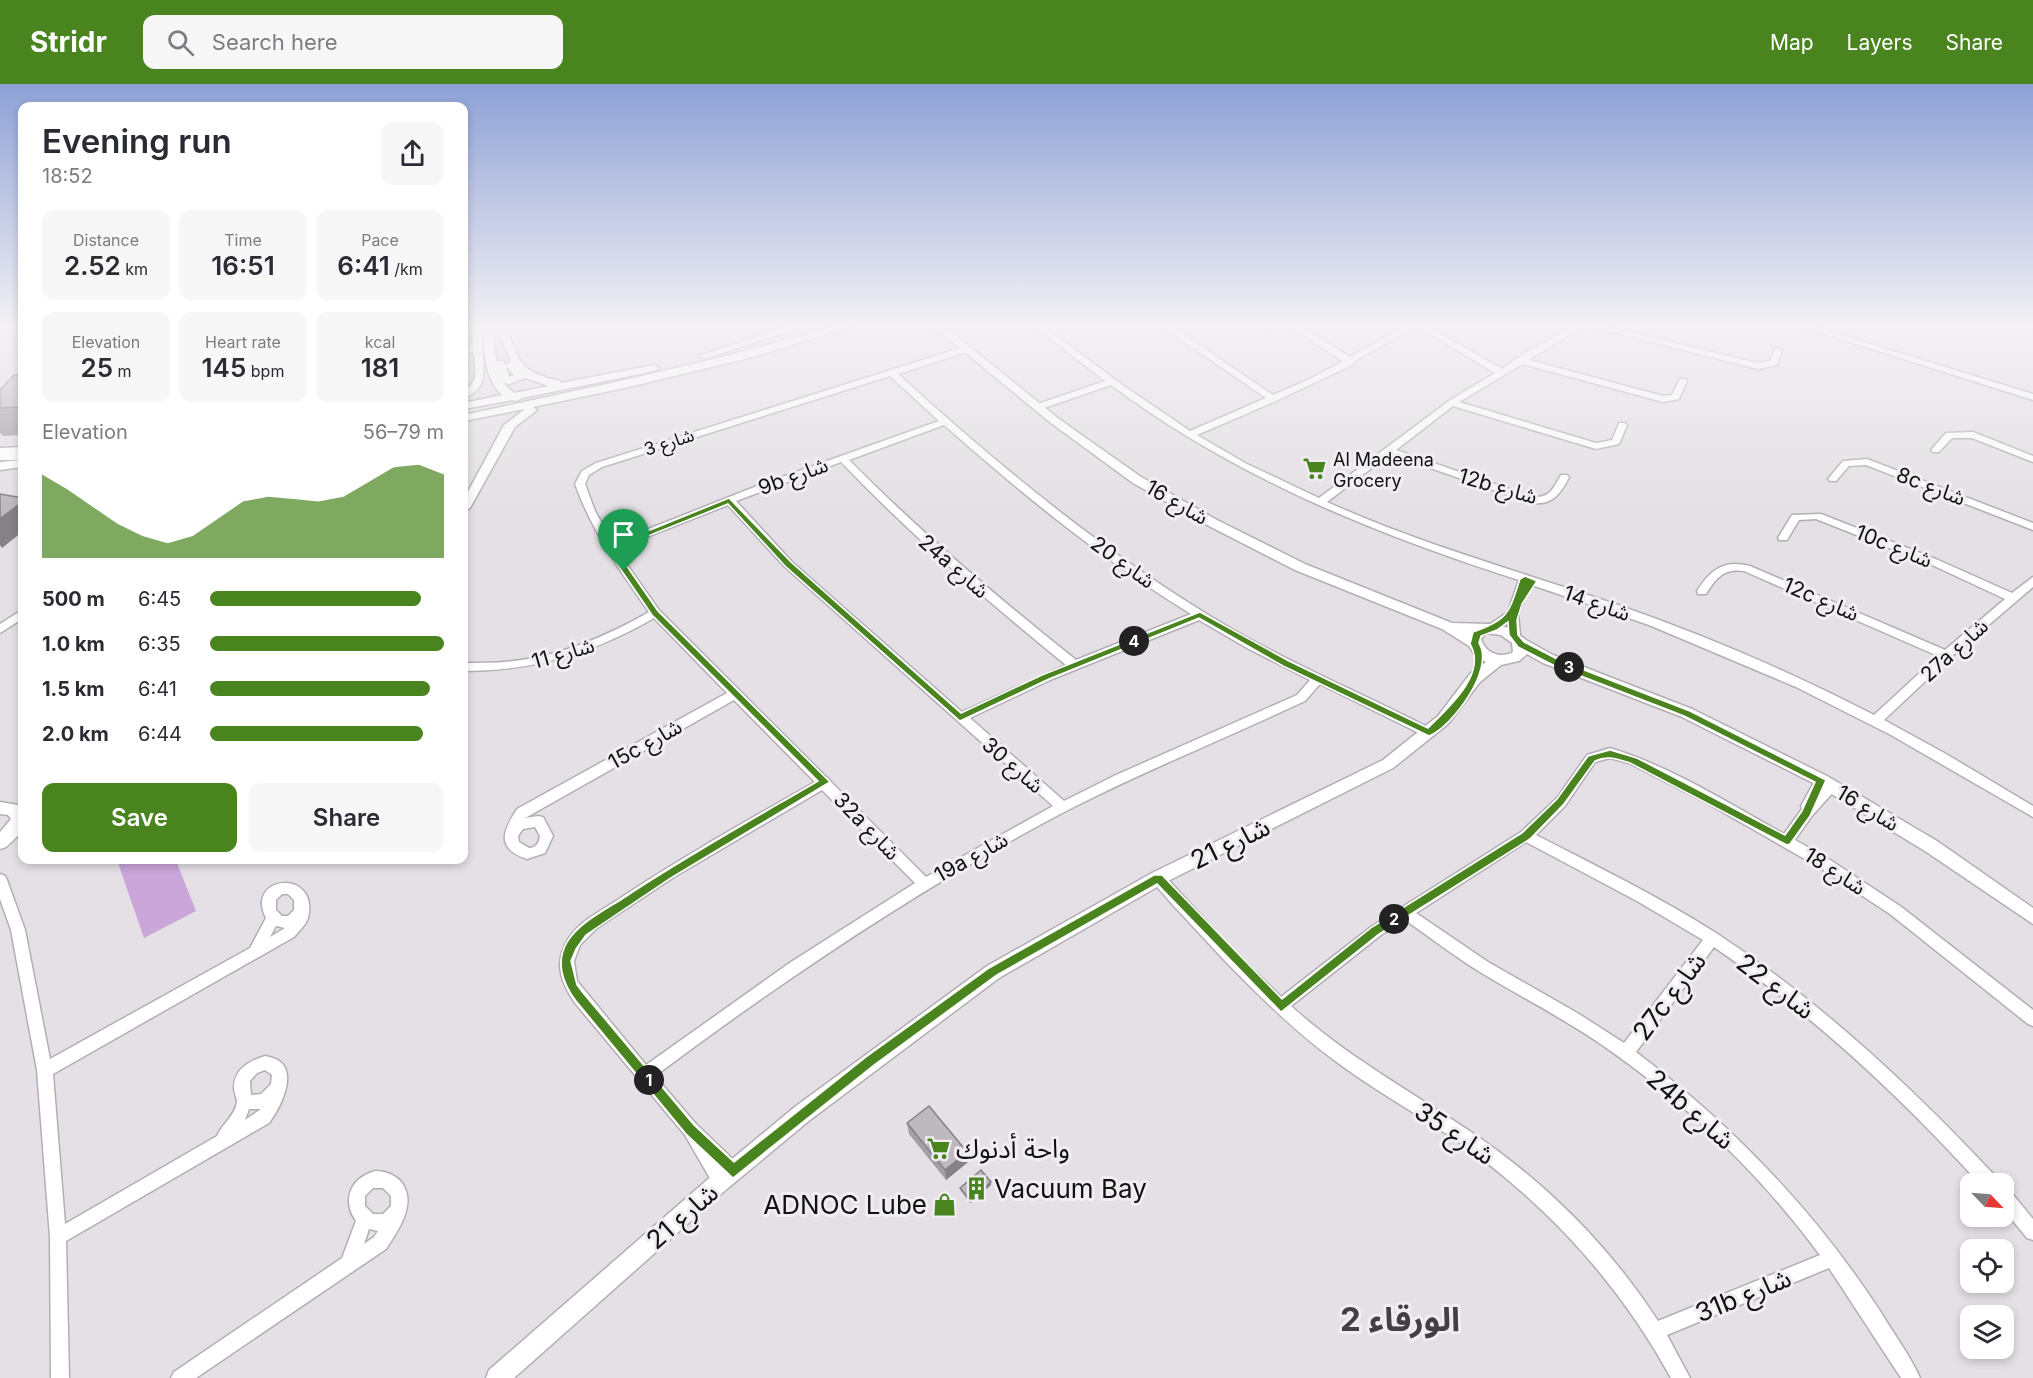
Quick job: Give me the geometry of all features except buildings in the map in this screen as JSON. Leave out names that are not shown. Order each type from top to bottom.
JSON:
[{"type":"main road","points":[[0,456],[18,456]]},
{"type":"street","points":[[468,402],[486,390],[487,386]]},
{"type":"street","points":[[500,386],[513,397]]},
{"type":"street","points":[[468,404],[513,397],[544,398],[593,386]]},
{"type":"street","points":[[468,419],[559,400],[605,386]]},
{"type":"street","name":"شارع 3","points":[[584,494],[587,477],[608,462],[846,386]]},
{"type":"street","name":"شارع 20","points":[[906,386],[945,423],[1031,494],[1100,546],[1200,615],[1318,679],[1383,710],[1426,735]]},
{"type":"street","name":"شارع 16","points":[[1013,386],[1137,480],[1213,524],[1329,580],[1482,638]]},
{"type":"street","points":[[1041,409],[1100,386]]},
{"type":"street","name":"شارع 14","points":[[1118,386],[1190,435],[1319,503],[1426,546],[1696,639],[1776,672],[1876,721],[2033,812]]},
{"type":"street","points":[[1254,386],[1273,399]]},
{"type":"street","points":[[1190,435],[1300,386]]},
{"type":"street","points":[[1319,503],[1387,450],[1478,386]]},
{"type":"street","points":[[1617,386],[1663,399],[1676,397],[1681,386]]},
{"type":"street","points":[[1999,386],[2033,397]]},
{"type":"street","points":[[468,499],[498,429],[519,416],[559,400]]},
{"type":"street","points":[[1452,403],[1596,446],[1616,442],[1622,425]]},
{"type":"street","points":[[468,420],[480,421],[498,429]]},
{"type":"street","name":"9b شارع","points":[[610,548],[729,500],[945,423]]},
{"type":"street","points":[[1936,450],[1949,435],[1964,434],[2033,459]]},
{"type":"street","points":[[0,451],[18,450]]},
{"type":"street","name":"12b شارع","points":[[1387,450],[1531,500],[1549,500],[1555,496],[1564,477]]},
{"type":"street","name":"24a شارع","points":[[842,458],[892,511],[937,552],[1074,665]]},
{"type":"street","name":"8c شارع","points":[[1833,479],[1846,463],[1867,462],[2033,527]]},
{"type":"street","points":[[0,466],[18,464]]},
{"type":"street","points":[[0,476],[18,474]]},
{"type":"street","name":"32a شارع","points":[[584,494],[610,548],[655,613],[923,883]]},
{"type":"street","name":"شارع 30","points":[[729,500],[788,564],[1062,807]]},
{"type":"street","name":"10c شارع","points":[[1783,538],[1796,517],[1817,516],[1934,562],[2013,598]]},
{"type":"street","name":"12c شارع","points":[[1702,591],[1718,568],[1746,567],[1946,655]]},
{"type":"street","points":[[1482,638],[1515,609],[1528,580]]},
{"type":"street","name":"27a شارع","points":[[1876,721],[1946,655],[2033,581]]},
{"type":"street","points":[[1515,609],[1517,646]]},
{"type":"street","name":"شارع 11","points":[[468,667],[502,667],[556,657],[608,639],[655,613]]},
{"type":"street","points":[[960,718],[1074,665],[1200,615]]},
{"type":"street","points":[[0,629],[18,617]]},
{"type":"street","points":[[1482,638],[1517,646]]},
{"type":"street","points":[[1482,638],[1498,660],[1517,646]]},
{"type":"street","name":"شارع 21","points":[[1475,678],[1482,638]]},
{"type":"street","name":"شارع 16","points":[[1517,646],[1687,713],[1827,783],[1931,846],[2033,917]]},
{"type":"street","name":"شارع 21","points":[[497,1378],[727,1176],[870,1061],[993,972],[1163,876],[1365,777],[1426,735],[1455,707],[1475,678],[1498,660]]},
{"type":"street","name":"19a شارع","points":[[645,1075],[762,988],[923,883],[1062,807],[1301,698],[1318,679]]},
{"type":"street","name":"15c شارع","points":[[512,835],[513,824],[522,813],[735,694]]},
{"type":"street","name":"شارع 18","points":[[1526,836],[1561,801],[1587,765],[1599,754],[1622,756],[1711,799],[1787,841],[1895,910],[2033,1019]]},
{"type":"street","points":[[727,1176],[572,987],[566,961],[571,946],[582,932],[667,875],[825,782]]},
{"type":"street","points":[[1787,841],[1827,783]]},
{"type":"street","points":[[542,824],[532,820],[519,825],[512,835],[517,850],[532,854],[546,843],[547,836],[542,824],[543,810],[555,794]]},
{"type":"street","points":[[0,853],[11,824]]},
{"type":"street","points":[[1281,1006],[1348,951],[1404,912],[1469,874],[1526,836]]},
{"type":"street","name":"شارع 22","points":[[1526,836],[1656,904],[1713,939],[1786,992],[1860,1052],[1910,1098],[1981,1173]]},
{"type":"street","name":"شارع 35","points":[[1163,876],[1196,918],[1281,1006],[1344,1058],[1486,1152],[1531,1188],[1574,1230],[1608,1269],[1654,1331],[1681,1378]]},
{"type":"street","points":[[0,880],[5,912],[23,951],[45,1070],[58,1238],[60,1378]]},
{"type":"street","points":[[45,1070],[289,933],[301,918],[302,909],[301,897],[298,892],[287,888],[280,890],[269,900],[267,911],[272,919],[284,922],[297,915],[302,909]]},
{"type":"street","name":"24b شارع","points":[[1404,912],[1453,947],[1557,1008],[1626,1053],[1681,1097],[1736,1147],[1790,1203],[1832,1258],[1879,1324],[1911,1378]]},
{"type":"street","points":[[254,953],[272,919]]},
{"type":"street","name":"27c شارع","points":[[1626,1053],[1713,939]]},
{"type":"street","points":[[58,1238],[264,1118],[273,1106],[278,1087],[279,1073],[276,1067],[265,1063],[257,1064],[250,1069],[241,1082],[245,1101],[236,1123],[217,1144]]},
{"type":"street","points":[[245,1101],[258,1103],[274,1094],[278,1087]]},
{"type":"street","points":[[180,1378],[380,1243],[393,1224],[400,1206],[398,1190],[392,1184],[378,1178],[369,1181],[357,1196],[359,1212],[365,1219],[379,1223],[395,1214]]},
{"type":"street","points":[[2014,1209],[2033,1232]]},
{"type":"street","points":[[349,1263],[365,1219]]},
{"type":"street","name":"31b شارع","points":[[1654,1331],[1832,1258]]},
{"type":"shaded area","points":[[118,864],[177,864],[196,911],[144,938]]},
{"type":"place","name":"Al Madeena Grocery","points":[[1315,469]]},
{"type":"place","name":"واحة أدنوك","points":[[938,1148]]},
{"type":"place","name":"Vacuum Bay","points":[[976,1188]]},
{"type":"place","name":"ADNOC Lube","points":[[945,1204]]},
{"type":"district","name":"الورقاء 2","points":[[1400,1319]]},
{"type":"route","points":[[729,500],[765,542],[788,564],[960,718],[1046,677],[1200,615],[1286,663],[1429,733],[1455,707],[1475,678],[1480,652],[1474,638],[1481,630],[1493,628],[1513,614],[1525,579],[1532,581],[1517,603],[1512,620],[1514,635],[1521,644],[1558,663],[1687,713],[1821,780],[1806,813],[1787,841],[1633,760],[1610,753],[1599,754],[1592,759],[1545,819],[1526,836],[1376,931],[1281,1006],[1158,878],[993,972],[870,1061],[733,1171],[690,1129],[580,998],[567,975],[566,961],[571,946],[582,932],[667,875],[825,782],[655,613],[624,571],[610,548],[729,500]]}]
